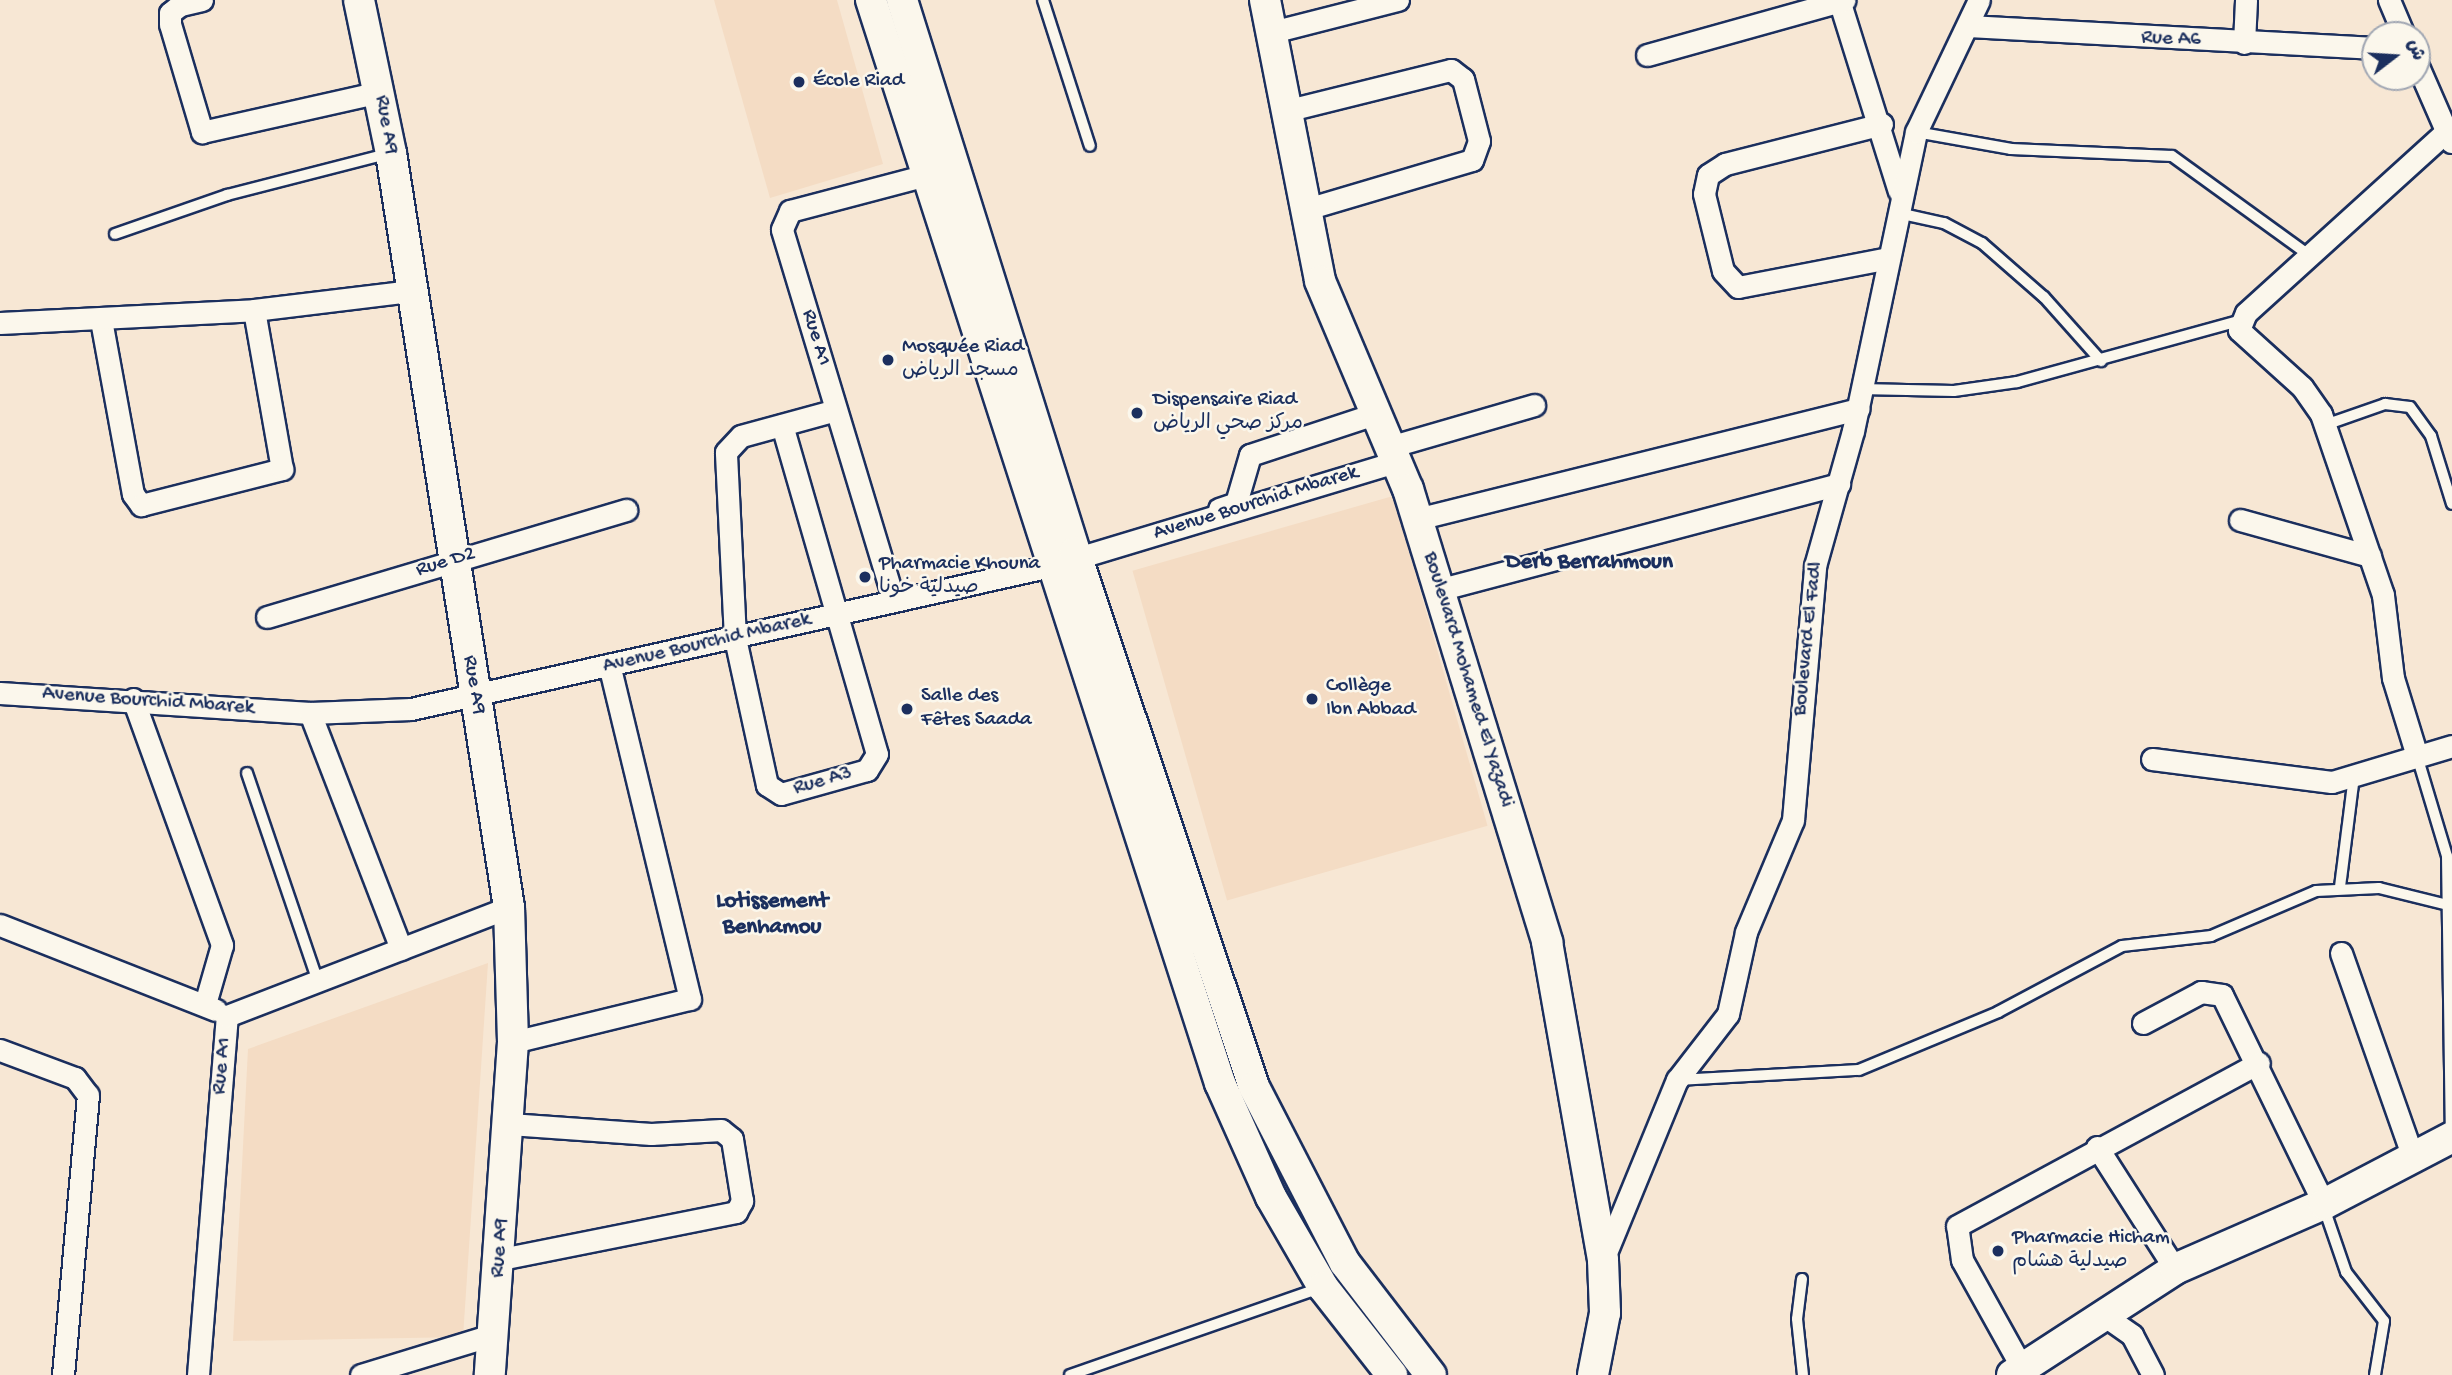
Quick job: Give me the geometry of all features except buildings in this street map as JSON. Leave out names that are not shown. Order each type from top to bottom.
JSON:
[{"type":"street","points":[[202,0],[180,5],[170,24],[202,132],[380,93]]},
{"type":"street","name":"Rue A9","points":[[359,0],[391,153],[452,561],[509,907],[513,1042],[501,1259],[490,1375]]},
{"type":"street","points":[[872,0],[926,175],[1068,559],[1254,1087],[1345,1263],[1431,1375]]},
{"type":"street","points":[[902,0],[1220,1083],[1271,1196],[1323,1287],[1392,1375]]},
{"type":"street","name":"Boulevard Mohamed El Yazadi","points":[[1265,0],[1303,210],[1331,312],[1395,453],[1547,942],[1603,1260],[1605,1313],[1594,1375]]},
{"type":"street","points":[[1272,32],[1398,0]]},
{"type":"street","points":[[1647,55],[1841,0],[1882,124],[1899,208]]},
{"type":"street","name":"Boulevard El Fadl","points":[[1603,1260],[1677,1080],[1728,1014],[1746,932],[1793,820],[1810,597],[1859,399],[1916,132],[1979,0]]},
{"type":"street","points":[[2244,43],[2246,0]]},
{"type":"street","points":[[2389,0],[2398,21]]},
{"type":"street","name":"Rue A6","points":[[1968,26],[2361,47]]},
{"type":"street","points":[[1285,111],[1451,69],[1463,79],[1479,141],[1472,160],[1303,210]]},
{"type":"street","points":[[2417,755],[2393,678],[2383,595],[2325,425],[2302,387],[2242,336],[2239,321],[2309,255],[2449,138],[2429,91]]},
{"type":"street","points":[[1882,124],[1725,164],[1707,175],[1704,194],[1730,284],[1774,284],[1888,258]]},
{"type":"street","name":"Rue A1","points":[[894,601],[836,410],[784,219],[802,206],[926,175]]},
{"type":"street","points":[[0,323],[101,320],[254,310],[412,290]]},
{"type":"street","points":[[101,320],[133,494],[141,505],[282,469],[254,310]]},
{"type":"street","points":[[1417,519],[1859,399]]},
{"type":"street","name":"Avenue Bourchid Mbarek","points":[[0,693],[133,699],[310,713],[383,713],[476,698],[1068,559],[1534,405]]},
{"type":"street","points":[[782,425],[836,410]]},
{"type":"street","points":[[1068,559],[1232,505],[1250,455],[1378,413]]},
{"type":"street","name":"Rue A3","points":[[782,425],[841,614],[875,764],[781,794],[767,785],[735,638],[730,442],[782,425]]},
{"type":"street","points":[[1438,590],[1839,484]]},
{"type":"street","name":"Rue D2","points":[[267,617],[626,510]]},
{"type":"street","points":[[2240,520],[2370,556]]},
{"type":"street","points":[[513,1042],[690,999],[609,665]]},
{"type":"street","points":[[133,699],[222,945],[205,1004]]},
{"type":"street","points":[[310,713],[401,949]]},
{"type":"street","points":[[2152,759],[2302,780],[2354,776],[2452,746]]},
{"type":"street","name":"Rue A1","points":[[198,1375],[227,1016],[509,907]]},
{"type":"street","points":[[0,925],[205,1004],[227,1016]]},
{"type":"street","points":[[2341,953],[2413,1158]]},
{"type":"street","points":[[2143,1023],[2213,992],[2231,1006],[2324,1204]]},
{"type":"street","points":[[0,1050],[75,1078],[89,1096],[63,1375]]},
{"type":"street","points":[[2259,1063],[2097,1147],[1957,1226],[1962,1260],[2020,1372],[2102,1314],[2175,1269],[2324,1204],[2452,1138]]},
{"type":"street","points":[[501,1259],[736,1212],[742,1201],[732,1139],[721,1130],[651,1134],[509,1124]]},
{"type":"street","points":[[2097,1147],[2175,1269]]},
{"type":"street","points":[[2102,1314],[2132,1335],[2153,1375]]},
{"type":"street","points":[[360,1375],[492,1335]]},
{"type":"lane","points":[[1043,0],[1090,146]]},
{"type":"lane","points":[[1916,132],[2011,149],[2172,156],[2309,255]]},
{"type":"lane","points":[[115,234],[179,209],[391,153]]},
{"type":"lane","points":[[1899,208],[1944,223],[1982,243],[2044,297],[2101,361]]},
{"type":"lane","points":[[1859,399],[1954,391],[2101,361],[2239,321]]},
{"type":"lane","points":[[2325,425],[2385,404],[2410,407],[2431,436],[2452,505]]},
{"type":"lane","points":[[2417,755],[2443,828],[2451,904],[2452,1138]]},
{"type":"lane","points":[[247,773],[318,981]]},
{"type":"lane","points":[[2340,887],[2354,776]]},
{"type":"lane","points":[[1677,1080],[1859,1070],[1998,1012],[2122,946],[2211,936],[2304,895],[2340,887],[2451,904]]},
{"type":"lane","points":[[2324,1204],[2346,1272],[2384,1321],[2375,1375]]},
{"type":"lane","points":[[1802,1279],[1797,1319],[1803,1375]]},
{"type":"lane","points":[[1070,1375],[1323,1287]]},
{"type":"shaded area","name":"École Riad","points":[[714,0],[837,0],[883,164],[770,198]]},
{"type":"shaded area","name":"Collège Ibn Abbad","points":[[1393,496],[1488,826],[1227,900],[1132,571]]},
{"type":"shaded area","points":[[488,963],[463,1337],[233,1341],[248,1049]]},
{"type":"place","name":"École Riad","points":[[799,82]]},
{"type":"place","name":"Mosquée Riad مسجد الرياض","points":[[888,360]]},
{"type":"place","name":"Dispensaire Riad مركز صحي الرياض","points":[[1137,413]]},
{"type":"place","name":"Pharmacie Khouna صيدلية خونا","points":[[865,577]]},
{"type":"place","name":"Collège Ibn Abbad","points":[[1312,699]]},
{"type":"place","name":"Salle des Fêtes Saada","points":[[907,709]]},
{"type":"place","name":"Pharmacie Hicham صيدلية هشام","points":[[1998,1251]]},
{"type":"district","name":"Derb Berrahmoun","points":[[1589,563]]},
{"type":"district","name":"Lotissement Benhamou","points":[[772,915]]}]
